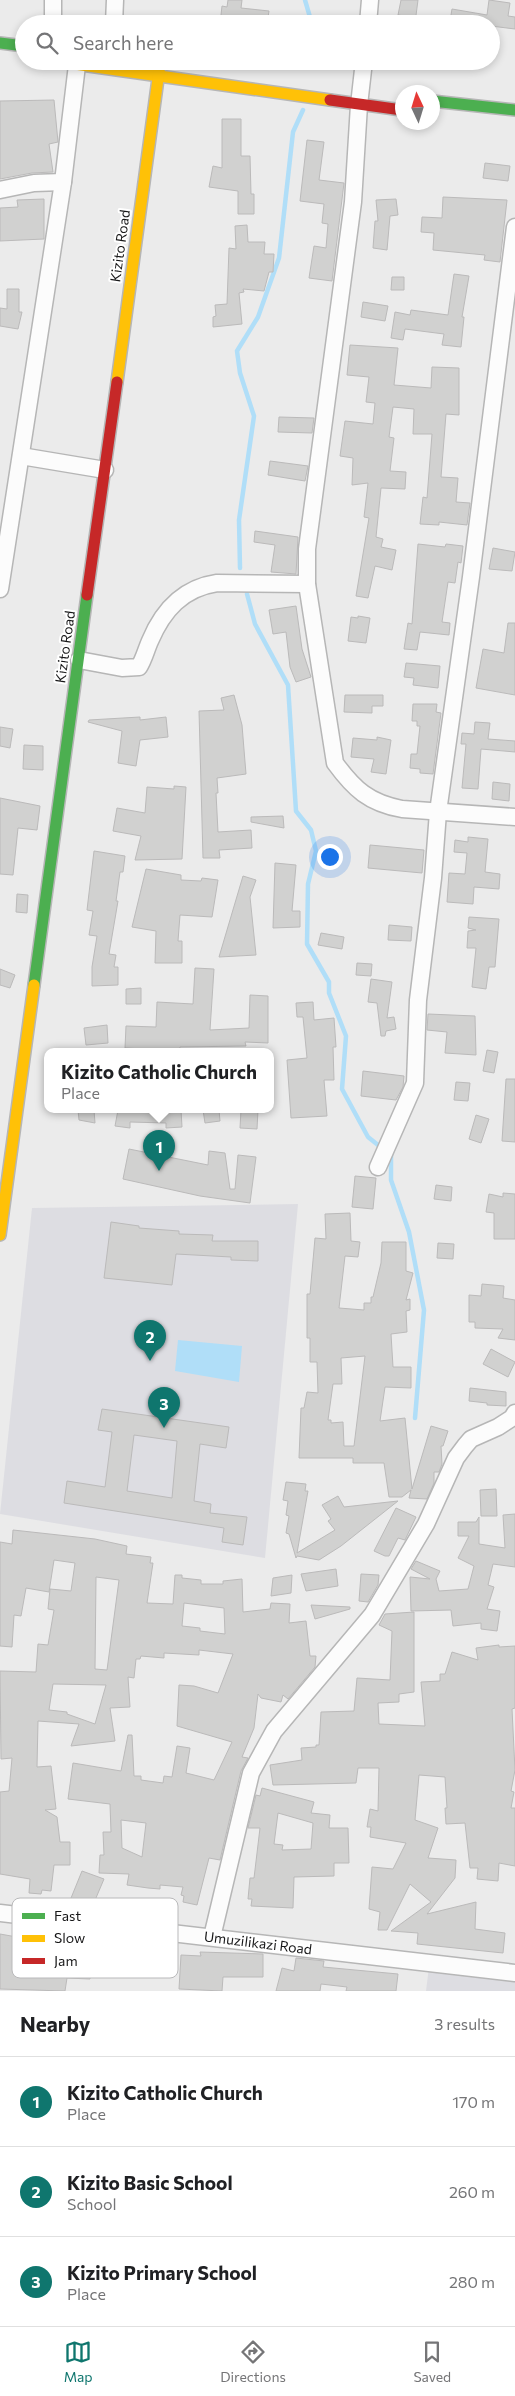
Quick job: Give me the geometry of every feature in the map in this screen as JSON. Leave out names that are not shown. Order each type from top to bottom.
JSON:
[{"type":"street","points":[[53,0],[53,15]]},
{"type":"street","points":[[114,15],[115,0]]},
{"type":"street","points":[[369,15],[370,0]]},
{"type":"street","points":[[0,43],[15,45]]},
{"type":"street","points":[[0,54],[15,56]]},
{"type":"street","points":[[0,589],[63,182],[76,70]]},
{"type":"street","points":[[160,70],[363,97],[395,108]]},
{"type":"street","name":"Kizito Road","points":[[0,1235],[160,70]]},
{"type":"street","points":[[364,70],[353,202],[306,549],[307,584],[335,763],[352,786],[384,806],[515,817]]},
{"type":"street","points":[[440,102],[515,110]]},
{"type":"street","points":[[0,190],[34,183],[63,182]]},
{"type":"street","points":[[378,1167],[415,1082],[418,1000],[433,878],[438,812],[471,577],[515,227]]},
{"type":"street","points":[[20,456],[104,470]]},
{"type":"street","points":[[78,660],[122,668],[139,667],[163,616],[173,602],[205,585],[218,583],[307,584]]},
{"type":"street","points":[[212,1938],[229,1874],[242,1804],[251,1773],[262,1751],[274,1731],[376,1608],[426,1524],[456,1458],[465,1446],[471,1439],[498,1427],[514,1417]]},
{"type":"street","name":"Umuzilikazi Road","points":[[178,1934],[515,1973]]},
{"type":"shaded area","points":[[298,1204],[265,1558],[0,1514],[32,1208]]},
{"type":"shaded area","points":[[430,1959],[515,1968],[515,1991],[426,1991]]},
{"type":"water","points":[[178,1340],[242,1346],[239,1382],[175,1371]]},
{"type":"building","points":[[228,0],[242,0],[241,8],[269,11],[268,15],[221,15],[222,6],[227,7]]},
{"type":"building","points":[[401,0],[418,0],[416,15],[398,15]]},
{"type":"building","points":[[489,0],[510,3],[508,16],[515,17],[515,29],[500,27],[500,15],[487,15]]},
{"type":"building","points":[[452,9],[487,15],[451,15]]},
{"type":"building","points":[[54,100],[58,142],[49,144],[53,172],[32,173],[0,179],[0,101]]},
{"type":"building","points":[[222,119],[241,119],[241,156],[250,156],[251,194],[254,194],[254,214],[238,214],[238,191],[209,187],[213,166],[222,168]]},
{"type":"building","points":[[307,140],[324,142],[319,180],[344,183],[332,281],[309,278],[314,246],[326,248],[328,224],[322,223],[324,204],[300,201]]},
{"type":"building","points":[[485,163],[510,166],[508,181],[483,178]]},
{"type":"building","points":[[443,197],[507,200],[500,262],[484,260],[485,255],[433,250],[434,233],[421,232],[422,217],[442,218]]},
{"type":"building","points":[[44,199],[44,239],[0,241],[0,208],[18,207],[17,200]]},
{"type":"building","points":[[396,199],[398,215],[390,216],[387,250],[373,248],[375,221],[378,221],[376,200]]},
{"type":"building","points":[[247,225],[248,242],[265,242],[264,254],[274,254],[273,272],[269,272],[264,291],[243,289],[244,292],[239,293],[242,324],[213,327],[213,317],[216,316],[215,305],[227,304],[229,248],[236,249],[235,226]]},
{"type":"building","points":[[454,274],[469,276],[462,317],[464,317],[461,347],[442,345],[444,334],[405,329],[403,340],[391,338],[395,312],[410,315],[411,310],[448,315]]},
{"type":"building","points":[[392,277],[404,277],[404,290],[391,290]]},
{"type":"building","points":[[7,289],[19,289],[19,312],[22,312],[18,329],[0,326],[0,308],[7,309]]},
{"type":"building","points":[[363,302],[388,306],[385,321],[361,317]]},
{"type":"building","points":[[350,345],[398,348],[394,385],[431,388],[432,367],[459,368],[459,415],[446,414],[441,477],[458,478],[456,502],[470,503],[467,525],[439,522],[439,525],[420,524],[423,497],[427,498],[432,434],[413,434],[414,409],[393,407],[389,437],[394,438],[390,471],[406,472],[405,489],[381,488],[376,537],[383,539],[381,547],[396,550],[392,570],[375,566],[368,598],[356,596],[369,518],[364,517],[368,483],[352,485],[353,458],[340,456],[345,421],[373,424],[375,403],[366,402],[369,377],[347,375]]},
{"type":"building","points":[[279,417],[314,418],[312,433],[278,432]]},
{"type":"building","points":[[270,461],[308,466],[305,481],[268,475]]},
{"type":"building","points":[[255,531],[298,537],[296,574],[271,572],[275,545],[254,542]]},
{"type":"building","points":[[418,544],[445,547],[446,544],[463,546],[461,563],[458,562],[455,583],[448,582],[442,622],[450,623],[449,635],[420,632],[417,650],[404,649],[408,623],[412,624]]},
{"type":"building","points":[[493,548],[515,552],[512,571],[489,569]]},
{"type":"building","points":[[296,606],[302,649],[311,677],[296,682],[290,667],[286,632],[273,634],[269,610]]},
{"type":"building","points":[[358,616],[370,618],[366,643],[348,641],[351,617],[358,618]]},
{"type":"building","points":[[508,623],[515,623],[515,695],[476,688],[483,649],[504,653]]},
{"type":"building","points":[[406,663],[440,666],[438,688],[413,685],[414,678],[404,677]]},
{"type":"building","points":[[234,695],[242,725],[246,774],[217,778],[218,832],[251,830],[252,848],[219,850],[220,858],[203,858],[199,711],[224,710],[221,698]]},
{"type":"building","points":[[345,695],[383,695],[383,706],[372,706],[372,713],[344,712]]},
{"type":"building","points":[[413,704],[437,704],[436,712],[441,713],[433,774],[420,773],[420,769],[410,768],[411,754],[417,754],[420,726],[417,726],[417,721],[412,721]]},
{"type":"building","points":[[140,717],[140,720],[166,717],[168,737],[140,740],[136,766],[118,763],[122,731],[88,722],[89,720]]},
{"type":"building","points":[[475,722],[490,723],[488,739],[515,741],[515,752],[481,749],[478,789],[462,788],[466,744],[461,744],[462,733],[474,734]]},
{"type":"building","points":[[0,727],[13,729],[10,748],[0,746]]},
{"type":"building","points":[[377,737],[391,740],[386,774],[371,772],[374,759],[351,757],[353,738],[377,740]]},
{"type":"building","points":[[24,745],[43,746],[43,770],[23,769]]},
{"type":"building","points":[[493,782],[510,784],[509,801],[492,799]]},
{"type":"building","points":[[174,786],[186,787],[182,859],[135,860],[141,836],[113,831],[117,808],[145,813],[147,787],[174,789]]},
{"type":"building","points":[[0,798],[40,806],[37,830],[18,828],[13,875],[0,874]]},
{"type":"building","points":[[283,816],[284,828],[251,822],[251,817]]},
{"type":"building","points":[[468,837],[488,839],[485,872],[500,874],[499,889],[474,887],[473,904],[447,902],[449,873],[465,874],[467,853],[454,852],[455,840],[468,842]]},
{"type":"building","points":[[370,845],[424,850],[422,873],[368,868]]},
{"type":"building","points":[[94,851],[125,856],[123,872],[120,872],[116,901],[118,901],[109,954],[116,955],[114,967],[118,967],[118,985],[92,986],[92,967],[97,936],[89,935],[93,911],[87,910]]},
{"type":"building","points":[[275,863],[296,865],[292,911],[300,911],[300,927],[273,928]]},
{"type":"building","points":[[146,869],[181,875],[181,880],[201,881],[202,878],[218,880],[212,917],[180,915],[178,941],[182,941],[182,963],[155,963],[156,931],[132,927]]},
{"type":"building","points":[[243,876],[256,880],[250,897],[256,955],[219,957]]},
{"type":"building","points":[[17,894],[28,895],[27,913],[16,912]]},
{"type":"building","points":[[469,917],[499,919],[495,967],[489,967],[486,989],[472,987],[476,948],[467,948],[468,931],[476,930],[468,928]]},
{"type":"building","points":[[389,925],[412,927],[411,941],[388,940]]},
{"type":"building","points":[[321,933],[344,937],[342,949],[318,945]]},
{"type":"building","points":[[357,963],[372,964],[371,976],[356,975]]},
{"type":"building","points":[[195,968],[214,969],[210,1030],[249,1028],[250,995],[268,996],[268,1043],[245,1042],[246,1046],[125,1048],[126,1026],[156,1027],[157,1002],[193,1004]]},
{"type":"building","points":[[0,969],[15,975],[10,988],[0,985]]},
{"type":"building","points":[[371,979],[392,982],[387,1018],[394,1017],[396,1029],[386,1031],[385,1036],[381,1036],[377,1003],[368,1002]]},
{"type":"building","points":[[141,988],[141,1004],[126,1004],[126,989]]},
{"type":"building","points":[[313,1002],[314,1020],[334,1018],[336,1047],[333,1047],[334,1080],[324,1080],[327,1116],[291,1118],[287,1060],[307,1058],[303,1017],[297,1017],[296,1003]]},
{"type":"building","points":[[428,1014],[475,1016],[476,1055],[445,1053],[447,1032],[427,1030]]},
{"type":"building","points":[[107,1025],[108,1043],[86,1045],[84,1028]]},
{"type":"building","points":[[487,1050],[498,1052],[494,1073],[483,1071]]},
{"type":"building","points":[[363,1071],[404,1076],[403,1087],[396,1100],[361,1096]]},
{"type":"building","points":[[506,1079],[515,1079],[515,1142],[502,1141]]},
{"type":"building","points":[[456,1082],[470,1083],[468,1101],[454,1100]]},
{"type":"building","points":[[78,1113],[94,1113],[95,1123],[79,1120]]},
{"type":"building","points":[[117,1113],[181,1113],[182,1127],[166,1128],[166,1123],[130,1122],[130,1128],[115,1126]]},
{"type":"building","points":[[203,1113],[219,1113],[220,1121],[205,1123]]},
{"type":"building","points":[[241,1113],[258,1113],[257,1129],[240,1128]]},
{"type":"building","points":[[476,1115],[489,1119],[481,1143],[469,1139]]},
{"type":"building","points":[[129,1149],[208,1165],[209,1151],[225,1153],[230,1189],[235,1189],[238,1155],[256,1157],[250,1203],[200,1196],[123,1179]]},
{"type":"building","points":[[355,1176],[376,1178],[373,1209],[352,1207]]},
{"type":"building","points":[[436,1185],[452,1187],[451,1201],[434,1199]]},
{"type":"building","points":[[503,1193],[515,1194],[515,1239],[494,1239],[494,1213],[486,1212],[489,1194],[503,1197]]},
{"type":"building","points":[[350,1213],[351,1241],[360,1242],[358,1257],[345,1256],[339,1308],[364,1310],[364,1303],[371,1303],[371,1297],[373,1297],[381,1263],[382,1242],[406,1242],[406,1271],[413,1273],[406,1300],[410,1299],[410,1310],[406,1311],[407,1332],[391,1334],[393,1367],[411,1367],[411,1388],[385,1387],[380,1421],[405,1418],[412,1489],[431,1426],[448,1431],[443,1446],[441,1446],[442,1464],[439,1472],[434,1472],[434,1483],[427,1499],[409,1498],[411,1490],[402,1497],[389,1497],[384,1463],[353,1463],[353,1458],[299,1458],[301,1408],[304,1408],[307,1392],[318,1393],[317,1362],[310,1362],[310,1338],[307,1338],[307,1294],[310,1294],[315,1238],[326,1239],[325,1214]],"holes":[[[365,1356],[354,1446],[344,1446],[343,1422],[331,1423],[331,1420],[328,1420],[333,1384],[342,1384],[341,1358]]]},
{"type":"building","points":[[111,1222],[139,1226],[139,1228],[179,1231],[179,1234],[213,1235],[212,1241],[258,1241],[258,1261],[231,1260],[231,1257],[176,1254],[172,1285],[104,1278]]},
{"type":"building","points":[[438,1243],[454,1244],[453,1259],[437,1258]]},
{"type":"building","points":[[482,1284],[504,1286],[503,1298],[515,1300],[515,1340],[498,1338],[503,1329],[475,1328],[475,1322],[469,1322],[469,1295],[481,1296]]},
{"type":"building","points":[[491,1349],[515,1362],[508,1377],[483,1364]]},
{"type":"building","points":[[470,1388],[506,1392],[506,1406],[487,1405],[487,1403],[469,1401]]},
{"type":"building","points":[[102,1409],[229,1427],[226,1448],[200,1444],[194,1501],[211,1504],[210,1513],[247,1517],[243,1545],[222,1542],[224,1528],[64,1503],[67,1481],[105,1487],[112,1432],[98,1430]],"holes":[[[134,1435],[177,1441],[172,1498],[127,1491]]]},
{"type":"building","points":[[286,1482],[306,1484],[305,1491],[308,1491],[297,1553],[335,1530],[328,1521],[331,1519],[322,1505],[338,1496],[344,1507],[398,1501],[341,1546],[319,1560],[297,1556],[296,1558],[289,1534],[286,1533],[289,1516],[286,1515],[288,1501],[283,1500]]},
{"type":"building","points":[[496,1489],[497,1516],[481,1516],[480,1490]]},
{"type":"building","points":[[396,1508],[416,1517],[405,1540],[398,1538],[389,1556],[385,1556],[374,1551]]},
{"type":"building","points":[[515,1514],[515,1567],[493,1564],[488,1585],[494,1587],[487,1609],[500,1611],[497,1631],[481,1629],[481,1623],[453,1626],[451,1610],[411,1611],[410,1577],[430,1579],[411,1569],[416,1561],[440,1571],[436,1579],[439,1591],[468,1589],[474,1566],[458,1558],[469,1536],[458,1536],[458,1522],[476,1522],[479,1517],[479,1544],[505,1548],[503,1515]]},
{"type":"building","points":[[13,1530],[95,1539],[127,1546],[126,1554],[151,1557],[150,1563],[153,1563],[147,1603],[173,1604],[175,1575],[182,1575],[182,1578],[201,1580],[201,1584],[223,1584],[223,1581],[242,1579],[243,1612],[270,1609],[271,1603],[290,1604],[289,1623],[306,1621],[310,1656],[316,1656],[315,1667],[288,1699],[283,1695],[281,1702],[261,1698],[258,1694],[254,1728],[242,1757],[248,1758],[241,1771],[220,1860],[209,1858],[197,1905],[183,1902],[184,1896],[181,1895],[183,1887],[160,1885],[160,1889],[127,1885],[129,1874],[99,1873],[100,1855],[104,1855],[103,1832],[111,1832],[110,1804],[68,1799],[73,1763],[121,1771],[128,1735],[132,1735],[134,1776],[141,1776],[141,1780],[163,1783],[164,1776],[172,1777],[177,1746],[190,1748],[186,1773],[214,1780],[232,1742],[177,1726],[179,1685],[194,1686],[218,1693],[233,1654],[199,1650],[199,1655],[164,1653],[164,1658],[141,1656],[140,1659],[136,1659],[134,1678],[128,1677],[130,1707],[110,1708],[115,1741],[71,1746],[79,1724],[38,1721],[37,1767],[51,1766],[56,1809],[45,1810],[57,1817],[60,1842],[70,1842],[70,1865],[54,1865],[51,1891],[42,1890],[41,1894],[29,1893],[30,1879],[0,1874],[0,1792],[9,1791],[12,1758],[1,1759],[0,1671],[36,1672],[38,1644],[48,1645],[54,1610],[48,1609],[50,1589],[71,1591],[75,1563],[54,1560],[49,1592],[26,1588],[21,1616],[14,1615],[12,1647],[0,1646],[0,1542],[12,1544]],"holes":[[[96,1577],[119,1580],[107,1670],[95,1669]],[[184,1603],[224,1608],[225,1634],[200,1631],[200,1628],[182,1626]],[[53,1684],[106,1685],[95,1724],[67,1714],[67,1712],[49,1710]],[[121,1820],[146,1823],[142,1857],[122,1848]]]},
{"type":"building","points":[[336,1569],[338,1586],[306,1591],[301,1574]]},
{"type":"building","points":[[361,1574],[379,1575],[378,1585],[368,1602],[359,1601]]},
{"type":"building","points":[[292,1575],[291,1593],[271,1596],[273,1578]]},
{"type":"building","points":[[311,1605],[350,1607],[350,1609],[315,1619]]},
{"type":"building","points":[[414,1612],[414,1692],[399,1694],[399,1702],[378,1703],[379,1724],[425,1726],[421,1682],[440,1681],[440,1674],[445,1674],[452,1652],[478,1660],[476,1648],[499,1645],[499,1647],[515,1646],[515,1708],[512,1709],[515,1770],[511,1791],[514,1792],[511,1808],[515,1808],[515,1866],[499,1863],[498,1881],[477,1879],[478,1868],[470,1868],[465,1823],[446,1824],[445,1777],[419,1775],[415,1820],[438,1828],[428,1858],[456,1860],[455,1878],[427,1914],[476,1902],[475,1929],[505,1933],[503,1953],[417,1944],[418,1933],[391,1931],[431,1902],[410,1884],[387,1930],[378,1930],[380,1912],[369,1909],[372,1867],[393,1869],[406,1843],[370,1837],[371,1827],[367,1827],[370,1809],[378,1811],[379,1768],[358,1768],[356,1783],[273,1785],[270,1765],[302,1760],[301,1748],[319,1745],[321,1712],[354,1711],[357,1678],[390,1680],[392,1631],[379,1625],[385,1614]]},
{"type":"building","points":[[262,1788],[314,1802],[311,1813],[330,1815],[329,1828],[348,1828],[349,1863],[334,1863],[334,1876],[294,1877],[293,1908],[251,1906],[252,1899],[248,1899],[250,1878],[254,1878],[260,1828],[248,1828],[256,1795],[260,1796]],"holes":[[[278,1813],[313,1823],[311,1849],[282,1850],[283,1845],[274,1844]]]},
{"type":"building","points":[[82,1871],[104,1879],[96,1898],[71,1898]]},
{"type":"building","points":[[0,1934],[12,1936],[12,1978],[67,1978],[65,1991],[0,1989]]},
{"type":"building","points":[[200,1952],[263,1954],[263,1977],[223,1977],[222,1991],[179,1989],[181,1955],[201,1956]]},
{"type":"building","points":[[296,1958],[324,1961],[323,1967],[398,1974],[396,1991],[346,1991],[347,1987],[321,1984],[320,1991],[276,1991],[282,1968],[294,1971]]},
{"type":"waterway","points":[[305,0],[309,15]]},
{"type":"waterway","points":[[240,568],[239,520],[254,416],[240,373],[237,351],[258,317],[279,258],[293,132],[303,110]]},
{"type":"waterway","points":[[247,594],[255,624],[288,685],[296,811],[311,830],[316,851],[308,884],[307,944],[329,982],[329,993],[346,1036],[342,1089],[368,1137],[378,1145]]},
{"type":"waterway","points":[[391,1154],[391,1180],[409,1232],[424,1310],[415,1418]]},
{"type":"traffic: fast","points":[[0,43],[15,45]]},
{"type":"traffic: fast","points":[[440,102],[515,110]]},
{"type":"traffic: fast","points":[[34,985],[87,595]]},
{"type":"traffic: slow","points":[[117,70],[330,100]]},
{"type":"traffic: slow","points":[[117,382],[159,70]]},
{"type":"traffic: slow","points":[[0,1235],[34,985]]},
{"type":"traffic: jam","points":[[330,100],[395,109]]},
{"type":"traffic: jam","points":[[87,595],[117,382]]},
{"type":"place","name":"Kizito Catholic Church","points":[[159,1171]]},
{"type":"place","name":"Kizito Basic School","points":[[150,1361]]},
{"type":"place","name":"Kizito Primary School","points":[[164,1428]]}]
